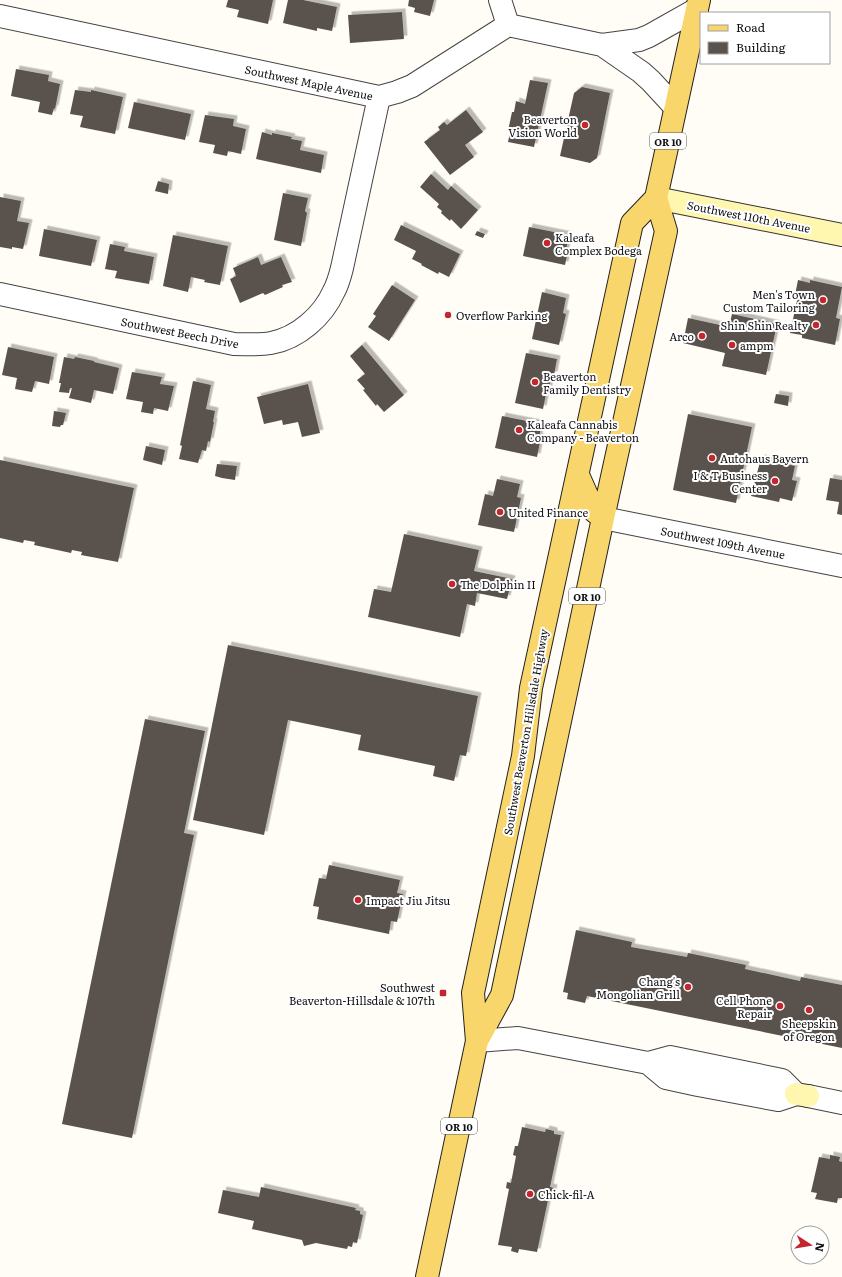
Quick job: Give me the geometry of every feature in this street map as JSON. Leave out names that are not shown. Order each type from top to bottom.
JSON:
[{"type":"main road","name":"Southwest Beaverton Hillsdale Highway","points":[[427,1277],[477,1041],[502,995],[603,518],[666,231],[656,198],[698,5]]},
{"type":"main road","name":"Southwest Beaverton Hillsdale Highway","points":[[477,1041],[473,993],[523,756],[531,688],[632,223],[656,198]]},
{"type":"main road","points":[[578,475],[594,512],[603,518]]},
{"type":"street","points":[[500,0],[508,25],[602,46],[641,72],[675,108]]},
{"type":"street","points":[[602,46],[639,40],[649,36],[698,5]]},
{"type":"street","name":"Southwest Maple Avenue","points":[[0,16],[379,97],[412,86],[508,25]]},
{"type":"street","name":"Southwest Beech Drive","points":[[0,294],[234,344],[273,342],[289,337],[305,327],[322,312],[334,292],[342,268],[379,97]]},
{"type":"street","name":"Southwest 110th Avenue","points":[[656,198],[842,235]]},
{"type":"street","name":"Southwest 109th Avenue","points":[[603,518],[842,566]]},
{"type":"street","points":[[477,1041],[518,1038],[648,1063],[670,1057],[782,1080],[802,1095],[842,1103]]},
{"type":"building","points":[[228,0],[273,0],[268,24],[237,17],[239,10],[226,7]]},
{"type":"building","points":[[288,0],[303,0],[337,7],[332,31],[317,28],[317,31],[283,23]]},
{"type":"building","points":[[409,0],[434,0],[430,16],[414,12],[415,8],[408,6]]},
{"type":"building","points":[[402,12],[404,39],[350,43],[348,15]]},
{"type":"building","points":[[16,69],[49,75],[48,81],[60,84],[55,109],[54,108],[52,115],[38,112],[40,102],[11,96]]},
{"type":"building","points":[[530,80],[548,83],[534,147],[508,142],[510,132],[508,131],[512,112],[514,112],[516,101],[525,104]]},
{"type":"building","name":"Beaverton Vision World","points":[[582,87],[610,93],[597,158],[590,163],[560,156],[574,93]]},
{"type":"building","points":[[75,90],[91,92],[91,90],[123,97],[115,134],[80,127],[83,116],[70,114]]},
{"type":"building","points":[[134,102],[191,114],[185,140],[128,128]]},
{"type":"building","points":[[466,110],[483,132],[465,145],[474,157],[450,175],[424,142],[440,130],[438,127],[444,122],[447,125]]},
{"type":"building","points":[[205,115],[234,119],[233,126],[246,129],[241,154],[228,151],[227,156],[213,153],[215,145],[199,142]]},
{"type":"building","points":[[262,132],[272,135],[272,133],[292,137],[291,139],[302,141],[300,150],[324,155],[321,173],[256,159]]},
{"type":"building","points":[[431,174],[448,190],[451,186],[478,210],[461,229],[451,219],[450,221],[441,213],[442,211],[437,207],[439,204],[420,187]]},
{"type":"building","points":[[158,181],[169,184],[168,194],[155,191]]},
{"type":"building","points":[[283,193],[308,198],[301,246],[274,240]]},
{"type":"building","points":[[0,197],[21,201],[17,221],[29,223],[23,249],[0,247]]},
{"type":"building","points":[[401,225],[460,254],[449,277],[439,272],[438,274],[412,259],[416,251],[394,240]]},
{"type":"building","name":"Kaleafa Complex Bodega","points":[[529,227],[569,235],[565,265],[523,256]]},
{"type":"building","points":[[44,229],[97,240],[91,266],[39,256]]},
{"type":"building","points":[[477,231],[485,234],[483,238],[475,235]]},
{"type":"building","points":[[173,235],[228,246],[220,285],[204,282],[205,280],[191,277],[188,292],[163,286]]},
{"type":"building","points":[[110,244],[125,247],[124,251],[154,257],[149,284],[115,278],[117,271],[105,269]]},
{"type":"building","points":[[258,257],[261,265],[281,257],[292,282],[282,285],[283,287],[265,295],[263,293],[240,303],[230,279],[236,276],[233,268]]},
{"type":"building","points":[[798,280],[810,283],[810,280],[842,287],[836,318],[840,319],[835,345],[802,338],[802,335],[790,333],[798,296],[795,295]]},
{"type":"building","points":[[392,285],[415,300],[389,341],[368,327],[376,316],[373,314]]},
{"type":"building","points":[[542,292],[566,298],[563,313],[566,314],[559,345],[532,339]]},
{"type":"building","name":"ampm","points":[[732,314],[777,324],[766,375],[722,366],[725,353],[683,343],[688,318],[729,327]]},
{"type":"building","points":[[362,345],[404,395],[384,412],[377,404],[376,406],[357,380],[365,374],[350,356]]},
{"type":"building","points":[[8,347],[54,357],[49,384],[35,381],[32,392],[15,389],[17,378],[2,375]]},
{"type":"building","name":"Beaverton Family Dentistry","points":[[526,353],[557,359],[554,375],[551,375],[549,389],[547,389],[543,409],[515,403]]},
{"type":"building","points":[[64,357],[74,359],[75,357],[119,368],[113,394],[94,390],[91,403],[69,398],[72,388],[70,388],[69,393],[59,392],[61,383],[59,383]]},
{"type":"building","points":[[132,372],[162,377],[160,384],[174,386],[168,411],[154,408],[153,414],[141,412],[143,402],[126,399]]},
{"type":"building","points":[[193,381],[211,385],[206,409],[215,411],[210,442],[208,441],[206,451],[202,450],[198,463],[179,459],[182,446],[180,445]]},
{"type":"building","points":[[308,384],[320,433],[302,437],[298,422],[283,425],[282,420],[264,424],[257,397]]},
{"type":"building","points":[[776,394],[789,396],[788,406],[774,403]]},
{"type":"building","points":[[54,411],[66,413],[63,425],[60,427],[52,426]]},
{"type":"building","name":"Autohaus Bayern","points":[[688,414],[752,427],[736,503],[673,490]]},
{"type":"building","name":"Kaleafa Cannabis Company - Beaverton","points":[[502,416],[542,424],[537,457],[495,448]]},
{"type":"building","points":[[146,446],[165,450],[162,465],[143,460]]},
{"type":"building","name":"I & T Business Center","points":[[761,458],[795,466],[792,480],[797,481],[792,501],[780,498],[779,502],[751,496]]},
{"type":"building","points":[[0,460],[134,488],[118,562],[81,555],[82,552],[72,550],[71,553],[34,545],[35,542],[24,540],[23,543],[0,538]]},
{"type":"building","points":[[217,464],[237,466],[235,480],[215,476]]},
{"type":"building","points":[[830,478],[842,480],[842,515],[837,514],[839,502],[826,500]]},
{"type":"building","name":"United Finance","points":[[497,479],[520,484],[517,497],[521,498],[514,532],[478,525],[485,494],[493,496]]},
{"type":"building","name":"The Dolphin II","points":[[404,534],[479,550],[474,571],[512,579],[507,599],[477,593],[475,606],[467,604],[460,637],[368,617],[374,589],[391,592]]},
{"type":"building","points":[[228,645],[478,696],[466,756],[460,755],[454,781],[433,776],[435,766],[358,750],[361,735],[288,720],[264,835],[193,820]]},
{"type":"building","points":[[145,719],[205,731],[184,833],[194,835],[132,1138],[62,1124]]},
{"type":"building","name":"Impact Jiu Jitsu","points":[[329,865],[400,880],[397,893],[403,894],[397,922],[391,921],[389,934],[317,919],[319,907],[313,906],[319,878],[326,879]]},
{"type":"building","points":[[576,930],[632,942],[631,947],[687,957],[688,953],[746,965],[745,969],[800,981],[801,977],[842,985],[842,1048],[587,996],[585,1003],[567,999],[568,993],[563,992]]},
{"type":"building","name":"Chick-fil-A","points":[[522,1127],[545,1132],[546,1129],[554,1131],[554,1134],[561,1135],[550,1187],[554,1188],[551,1201],[548,1200],[537,1252],[519,1249],[518,1253],[511,1251],[512,1247],[498,1245],[509,1189],[506,1188],[507,1182],[511,1183],[516,1156],[513,1155],[515,1146],[518,1146]]},
{"type":"building","points":[[830,1155],[840,1157],[839,1161],[842,1162],[842,1198],[838,1198],[837,1203],[815,1199],[817,1193],[811,1192],[819,1157],[830,1159]]},
{"type":"building","points":[[261,1187],[356,1208],[355,1210],[360,1211],[360,1214],[363,1215],[357,1243],[353,1242],[352,1247],[348,1246],[347,1249],[316,1243],[304,1246],[302,1240],[252,1229],[254,1221],[218,1213],[223,1190],[259,1197]]},
{"type":"place","name":"Beaverton Vision World","points":[[585,125]]},
{"type":"place","name":"Kaleafa Complex Bodega","points":[[547,243]]},
{"type":"place","name":"Men's Town Custom Tailoring","points":[[823,300]]},
{"type":"place","name":"Overflow Parking","points":[[448,315]]},
{"type":"place","name":"Shin Shin Realty","points":[[816,325]]},
{"type":"place","name":"Arco","points":[[702,336]]},
{"type":"place","name":"ampm","points":[[732,345]]},
{"type":"place","name":"Beaverton Family Dentistry","points":[[535,382]]},
{"type":"place","name":"Kaleafa Cannabis Company - Beaverton","points":[[519,430]]},
{"type":"place","name":"Autohaus Bayern","points":[[712,458]]},
{"type":"place","name":"I & T Business Center","points":[[775,481]]},
{"type":"place","name":"United Finance","points":[[500,512]]},
{"type":"place","name":"The Dolphin II","points":[[452,584]]},
{"type":"place","name":"Impact Jiu Jitsu","points":[[358,900]]},
{"type":"place","name":"Chang's Mongolian Grill","points":[[688,987]]},
{"type":"place","name":"Southwest Beaverton-Hillsdale & 107th","points":[[443,993]]},
{"type":"place","name":"Cell Phone Repair","points":[[780,1006]]},
{"type":"place","name":"Sheepskin of Oregon","points":[[809,1010]]},
{"type":"place","name":"Chick-fil-A","points":[[530,1194]]}]
